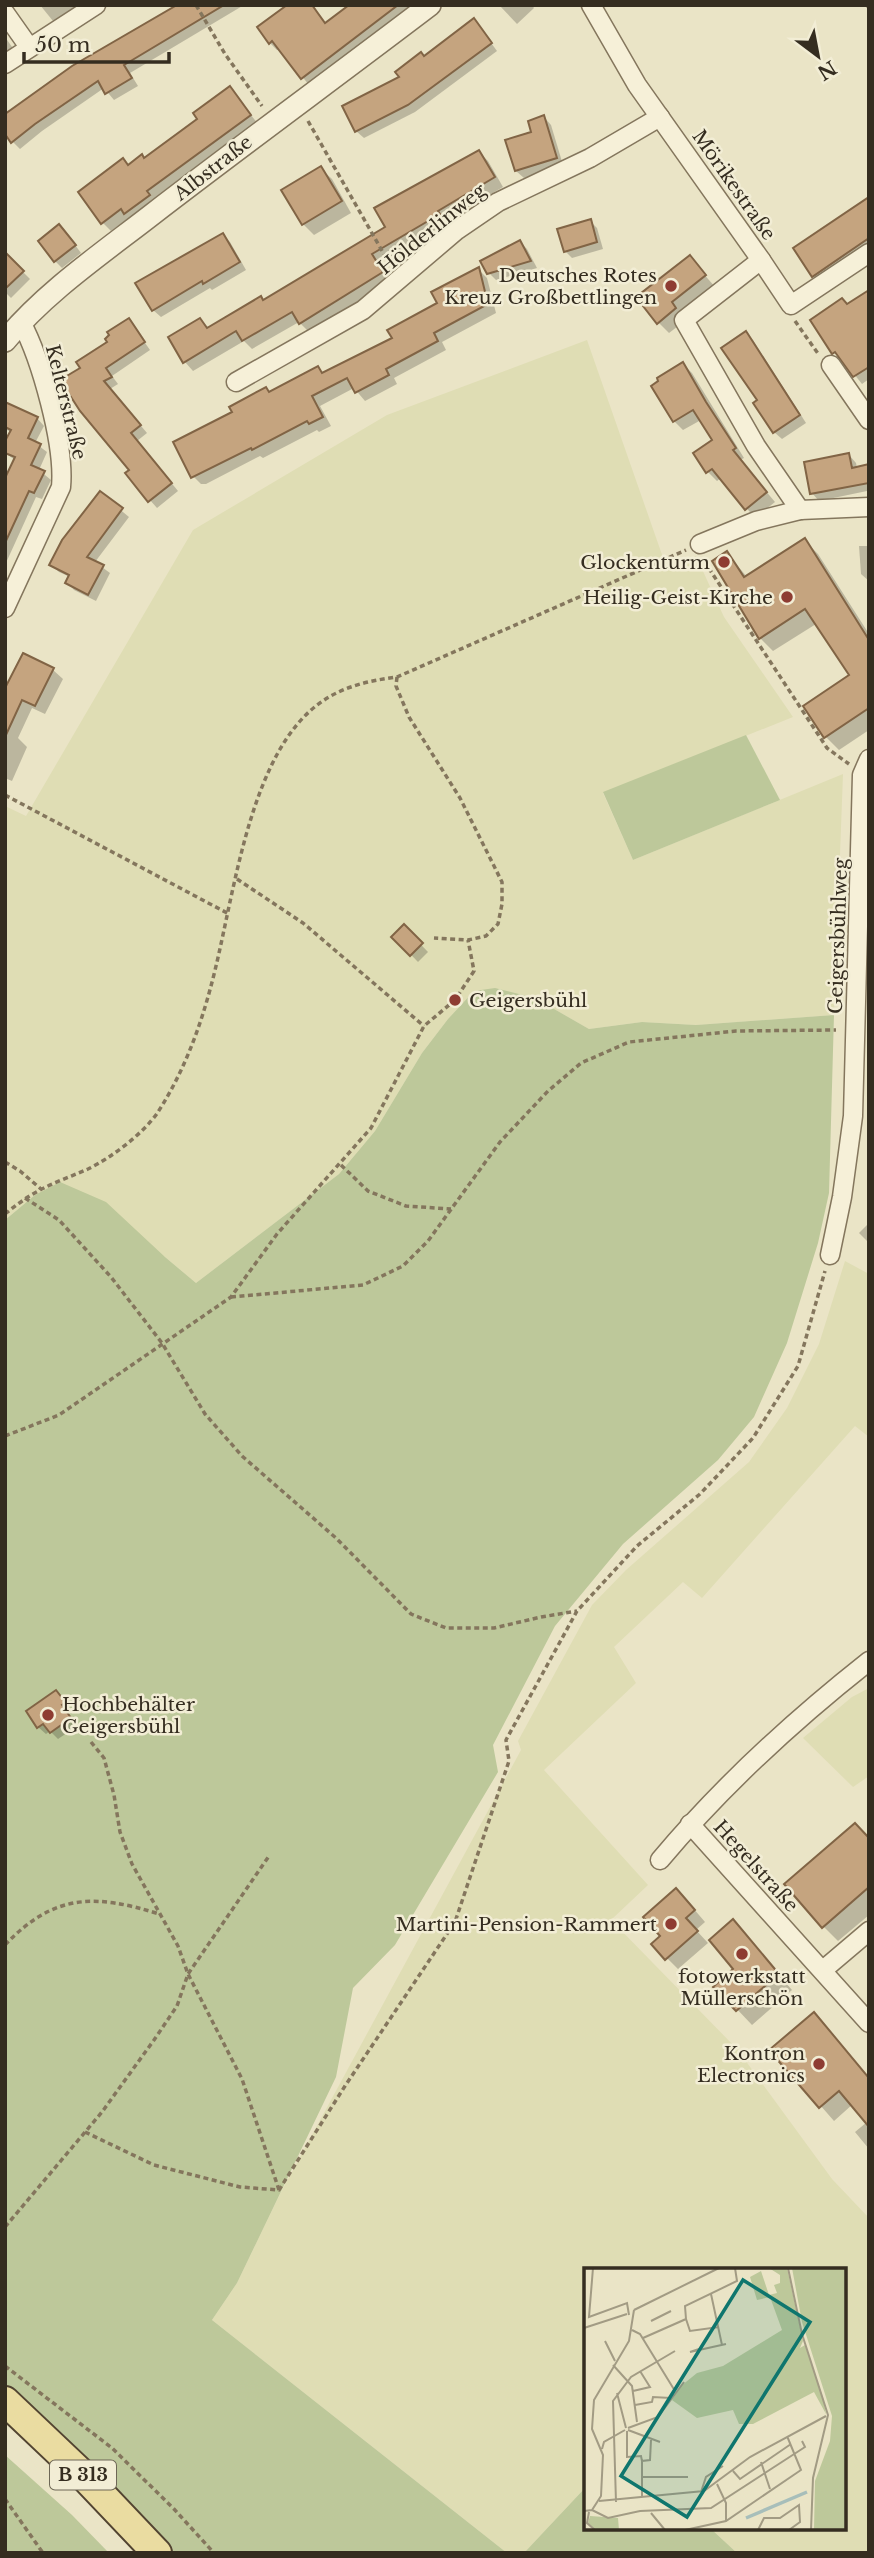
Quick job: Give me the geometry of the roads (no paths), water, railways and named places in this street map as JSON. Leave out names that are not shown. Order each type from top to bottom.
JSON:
[{"type":"main road","name":"B 313","points":[[5,2401],[81,2473],[157,2553]]},
{"type":"street","points":[[5,64],[96,5]]},
{"type":"street","name":"Albstraße","points":[[5,341],[20,322],[132,230],[430,5]]},
{"type":"street","name":"Mörikestraße","points":[[591,5],[616,52],[761,260],[684,320],[756,446],[800,510]]},
{"type":"street","points":[[5,13],[29,47]]},
{"type":"street","name":"Hölderlinweg","points":[[236,382],[345,322],[381,297],[457,230],[498,202],[590,158],[660,117]]},
{"type":"street","points":[[761,260],[791,305],[869,253]]},
{"type":"street","name":"Kelterstraße","points":[[5,608],[61,487],[62,470],[60,449],[37,360],[20,322]]},
{"type":"street","points":[[831,365],[869,420]]},
{"type":"street","points":[[700,544],[756,521],[800,510],[869,507]]},
{"type":"street","name":"Geigersbühlweg","points":[[830,1255],[861,1119],[862,775],[869,759]]},
{"type":"street","name":"Hegelstraße","points":[[869,1661],[758,1755],[690,1824],[869,2023]]},
{"type":"street","points":[[660,1860],[690,1824]]},
{"type":"street","points":[[823,1970],[869,1931]]},
{"type":"place","name":"Deutsches Rotes Kreuz Großbettlingen","points":[[671,286]]},
{"type":"place","name":"Glockenturm","points":[[724,562]]},
{"type":"place","name":"Heilig-Geist-Kirche","points":[[787,597]]},
{"type":"place","name":"Geigersbühl","points":[[455,1000]]},
{"type":"place","name":"Hochbehälter Geigersbühl","points":[[48,1715]]},
{"type":"place","name":"Martini-Pension-Rammert","points":[[671,1924]]},
{"type":"place","name":"fotowerkstatt Müllerschön","points":[[742,1954]]},
{"type":"place","name":"Kontron Electronics","points":[[819,2064]]}]
